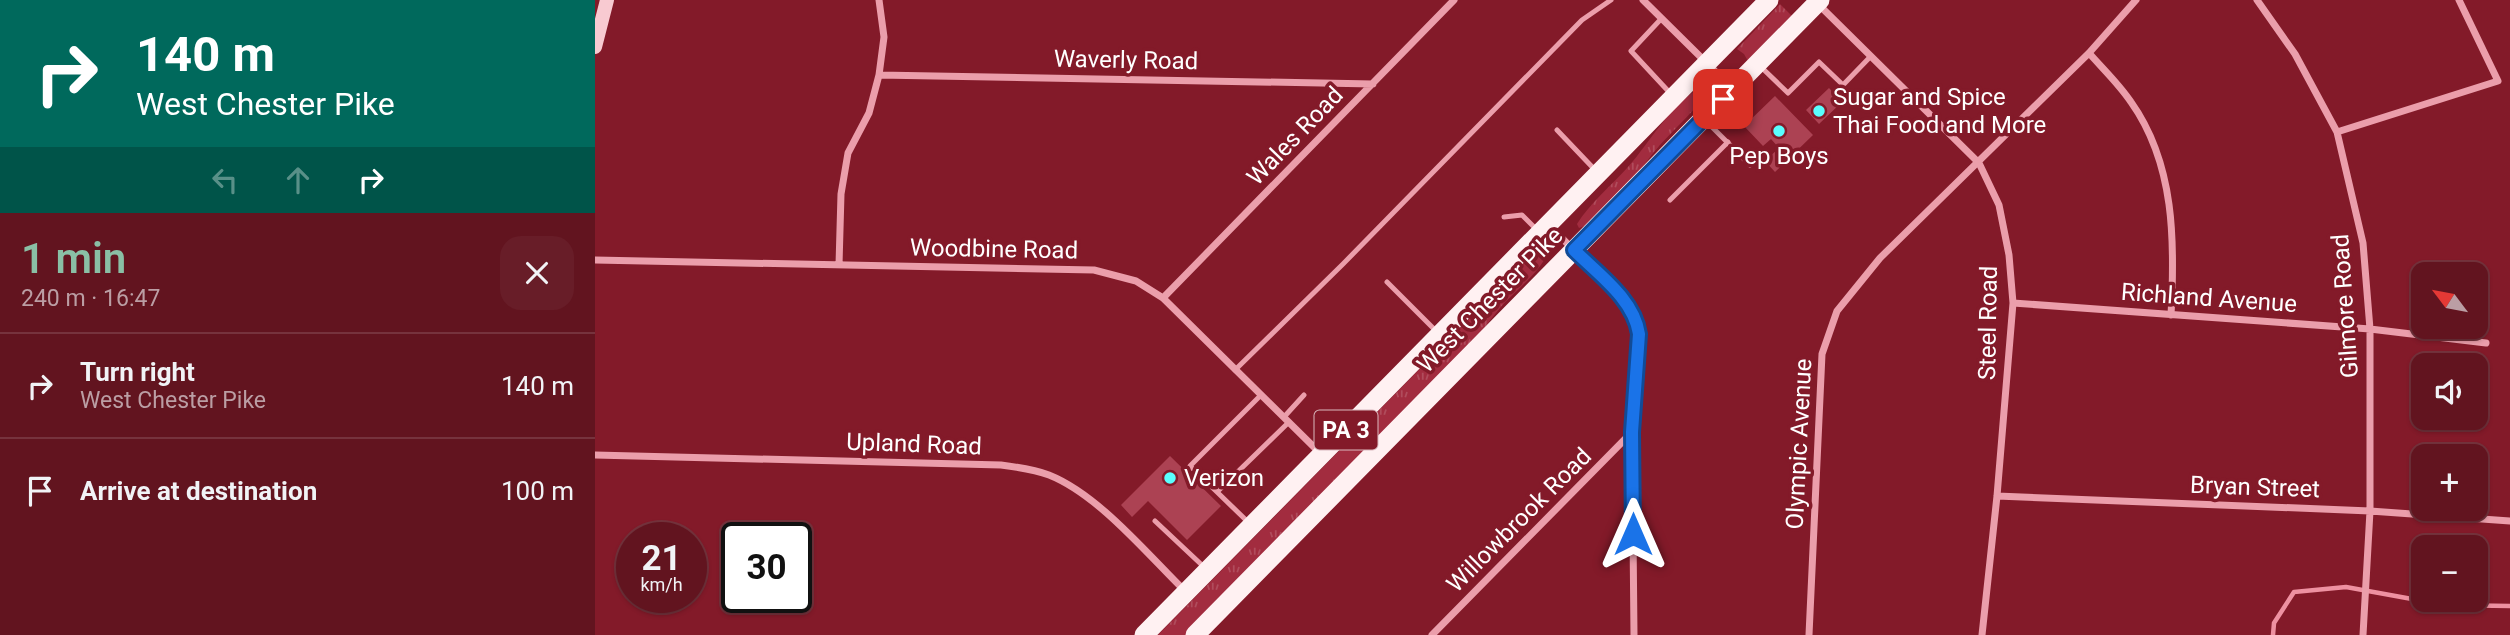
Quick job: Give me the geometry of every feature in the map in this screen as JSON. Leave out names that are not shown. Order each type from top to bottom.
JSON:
[{"type":"highway","name":"West Chester Pike","points":[[1144,635],[1707,63],[1755,8],[1769,0]]},
{"type":"highway","name":"West Chester Pike","points":[[1195,635],[1817,1]]},
{"type":"main road","points":[[595,47],[607,0]]},
{"type":"street","points":[[839,265],[841,194],[848,153],[869,113],[879,75],[884,37],[879,0]]},
{"type":"street","name":"Wales Road","points":[[1163,298],[1454,0]]},
{"type":"street","points":[[1643,0],[1733,89]]},
{"type":"street","name":"Olympic Avenue","points":[[1809,635],[1822,354],[1837,311],[1880,258],[2089,53],[2136,0]]},
{"type":"street","name":"Gilmore Road","points":[[2257,0],[2295,54],[2337,132],[2363,243],[2370,329],[2370,511],[2363,635]]},
{"type":"street","points":[[2337,132],[2498,81],[2459,0]]},
{"type":"street","name":"Steel Road","points":[[1817,1],[1979,163],[1999,205],[2009,255],[2013,303],[1982,635]]},
{"type":"street","points":[[2089,53],[2131,102],[2150,136],[2169,196],[2174,254],[2171,315]]},
{"type":"street","name":"Waverly Road","points":[[879,75],[1373,84]]},
{"type":"street","points":[[1544,228],[1574,250],[1626,303],[1637,323],[1639,334],[1632,432],[1634,635]]},
{"type":"street","name":"Woodbine Road","points":[[595,260],[1094,270],[1136,281],[1163,298],[1322,454]]},
{"type":"street","name":"Richland Avenue","points":[[2013,303],[2370,329],[2486,343]]},
{"type":"street","name":"Willowbrook Road","points":[[1432,635],[1632,432]]},
{"type":"street","name":"Upland Road","points":[[595,455],[1001,466],[1033,470],[1064,482],[1092,500],[1186,592]]},
{"type":"street","name":"Bryan Street","points":[[1997,496],[2370,511],[2510,521]]},
{"type":"lane","points":[[1235,370],[1582,20],[1611,0]]},
{"type":"lane","points":[[1661,19],[1631,51],[1673,97]]},
{"type":"lane","points":[[1758,64],[1788,93],[1819,62],[1843,85],[1871,56]]},
{"type":"lane","points":[[1704,118],[1750,165]]},
{"type":"lane","points":[[1557,130],[1598,173]]},
{"type":"lane","points":[[1670,200],[1728,142]]},
{"type":"lane","points":[[1504,217],[1522,215],[1544,228]]},
{"type":"lane","points":[[1387,282],[1440,334]]},
{"type":"lane","points":[[1252,526],[1190,466],[1261,395]]},
{"type":"lane","points":[[1217,492],[1286,420],[1304,395]]},
{"type":"lane","points":[[1155,520],[1207,570]]},
{"type":"green space","points":[[1780,4],[1794,18],[1749,63],[1737,49]]},
{"type":"green space","points":[[1701,87],[1707,93],[1702,100],[1659,146],[1622,193],[1600,215],[1579,228],[1577,224],[1588,209],[1628,167],[1670,114]]},
{"type":"green space","points":[[1548,247],[1536,271],[1500,308],[1469,348],[1187,635],[1158,635],[1531,256]]},
{"type":"building","points":[[1829,88],[1842,102],[1819,124],[1806,110]]},
{"type":"building","name":"Pep Boys","points":[[1775,96],[1813,135],[1775,172],[1765,161],[1779,148],[1771,139],[1763,146],[1744,126]]},
{"type":"building","name":"Verizon","points":[[1170,456],[1221,506],[1187,540],[1148,501],[1132,517],[1121,505]]},
{"type":"waterway","points":[[2273,635],[2274,623],[2294,592],[2346,587],[2445,605],[2510,606]]},
{"type":"place","name":"Sugar and Spice Thai Food and More","points":[[1819,111]]},
{"type":"place","name":"Pep Boys","points":[[1779,131]]},
{"type":"place","name":"Verizon","points":[[1170,478]]},
{"type":"route","points":[[1633,534],[1632,432],[1639,334],[1637,323],[1626,303],[1574,250],[1723,99]]}]
